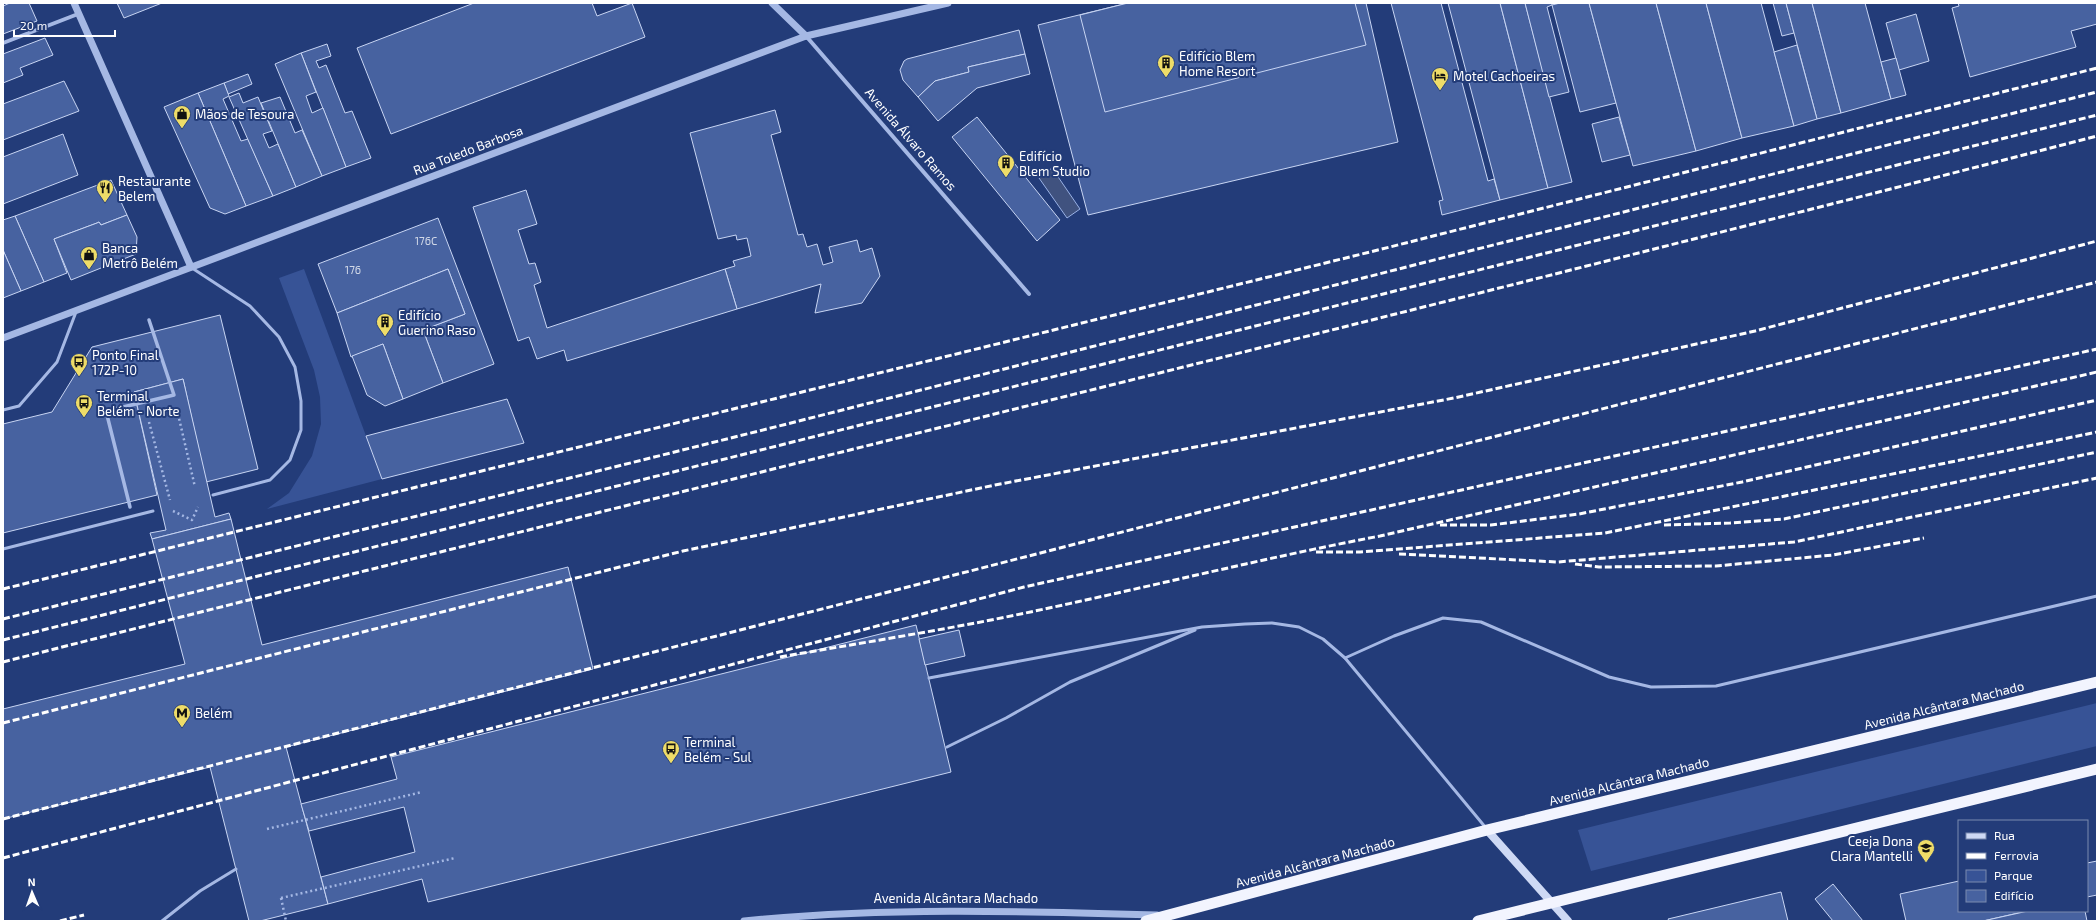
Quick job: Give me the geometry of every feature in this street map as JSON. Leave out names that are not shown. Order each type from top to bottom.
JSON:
[{"type":"highway","name":"Avenida Alcântara Machado","points":[[1146,921],[1487,830],[2097,682]]},
{"type":"highway","points":[[1478,921],[2097,769]]},
{"type":"main road","points":[[1487,830],[1568,921]]},
{"type":"street","points":[[74,3],[191,267]]},
{"type":"street","name":"Avenida Álvaro Ramos","points":[[772,3],[806,36],[1029,294]]},
{"type":"street","name":"Rua Toledo Barbosa","points":[[3,338],[806,36],[948,3]]},
{"type":"street","points":[[3,44],[78,14]]},
{"type":"street","points":[[130,507],[106,411],[174,395],[149,320]]},
{"type":"street","name":"Avenida Alcântara Machado","points":[[744,921],[788,916],[914,911],[1031,911],[1169,915]]},
{"type":"lane","points":[[191,267],[250,306],[279,337],[295,367],[301,401],[301,430],[290,460],[270,480],[213,495]]},
{"type":"lane","points":[[3,410],[19,406],[57,362],[76,311]]},
{"type":"lane","points":[[3,549],[153,511]]},
{"type":"lane","points":[[1345,658],[1394,636],[1443,618],[1481,622],[1609,677],[1651,687],[1716,686],[2097,596]]},
{"type":"lane","points":[[929,678],[1202,627],[1272,623],[1299,627],[1323,639],[1345,658],[1487,830]]},
{"type":"lane","points":[[947,747],[1006,718],[1070,682],[1202,627]]},
{"type":"lane","points":[[162,921],[200,891],[236,869]]},
{"type":"path","points":[[174,395],[196,489]]},
{"type":"path","points":[[143,402],[173,511],[192,520],[199,504]]},
{"type":"path","points":[[267,829],[422,792]]},
{"type":"path","points":[[286,921],[281,898],[456,858]]},
{"type":"green space","points":[[304,269],[382,479],[267,509],[289,493],[312,456],[321,424],[320,397],[314,370],[279,278]]},
{"type":"green space","points":[[2097,703],[2097,746],[1591,871],[1578,830]]},
{"type":"shaded area","points":[[1052,168],[1080,209],[1067,218],[1039,178]]},
{"type":"building","points":[[10,3],[29,3],[37,21],[3,34],[3,6]]},
{"type":"building","points":[[117,3],[162,3],[124,18]]},
{"type":"building","points":[[474,3],[592,3],[597,16],[632,3],[645,37],[391,134],[357,48]]},
{"type":"building","points":[[1128,3],[1366,3],[1398,142],[1088,215],[1038,25]]},
{"type":"building","name":"Edifício Blem Home Resort","points":[[1128,3],[1355,3],[1366,45],[1105,112],[1080,15]]},
{"type":"building","name":"Motel Cachoeiras","points":[[1391,3],[1441,3],[1488,181],[1494,179],[1500,200],[1442,215],[1439,201],[1443,200]]},
{"type":"building","points":[[1448,3],[1500,3],[1548,188],[1500,200]]},
{"type":"building","points":[[1500,3],[1525,3],[1572,182],[1548,188]]},
{"type":"building","points":[[1525,3],[1552,3],[1552,5],[1547,7],[1569,92],[1549,97]]},
{"type":"building","points":[[1560,3],[1589,3],[1616,103],[1580,112],[1552,5]]},
{"type":"building","points":[[1589,3],[1656,3],[1696,151],[1633,166]]},
{"type":"building","points":[[1656,3],[1706,3],[1742,138],[1696,151]]},
{"type":"building","points":[[1706,3],[1761,3],[1794,126],[1742,138]]},
{"type":"building","points":[[1773,3],[1786,3],[1794,33],[1782,36]]},
{"type":"building","points":[[1786,3],[1812,3],[1841,113],[1817,119]]},
{"type":"building","points":[[1812,3],[1865,3],[1891,99],[1841,113]]},
{"type":"building","points":[[1958,3],[2097,3],[2097,24],[2071,31],[2076,47],[1970,77],[1952,8],[1959,6]]},
{"type":"building","points":[[1916,14],[1929,61],[1899,70],[1886,23]]},
{"type":"building","points":[[1019,30],[1025,54],[968,67],[969,72],[935,81],[918,97],[903,80],[900,70],[904,61],[907,59]]},
{"type":"building","points":[[45,38],[53,55],[20,68],[23,75],[3,83],[3,54]]},
{"type":"building","points":[[327,44],[331,56],[316,61],[319,68],[326,65],[345,113],[352,111],[371,158],[346,167],[301,53]]},
{"type":"building","points":[[1797,45],[1817,119],[1794,126],[1774,52]]},
{"type":"building","points":[[301,53],[316,92],[306,96],[312,113],[323,108],[346,167],[322,176],[275,64]]},
{"type":"building","points":[[1025,54],[1030,74],[977,88],[938,121],[918,97],[935,81],[969,72],[968,67]]},
{"type":"building","points":[[1896,58],[1906,95],[1891,99],[1881,62]]},
{"type":"building","points":[[248,74],[252,84],[228,94],[224,83]]},
{"type":"building","points":[[64,81],[79,111],[3,140],[3,104]]},
{"type":"building","points":[[224,83],[229,96],[223,99],[241,141],[248,139],[273,196],[246,206],[198,93]]},
{"type":"building","points":[[198,93],[246,206],[225,214],[210,208],[164,107]]},
{"type":"building","points":[[239,93],[243,103],[258,97],[272,131],[263,134],[269,148],[278,144],[296,187],[273,196],[229,97]]},
{"type":"building","points":[[280,97],[295,133],[302,130],[322,176],[296,187],[261,103]]},
{"type":"building","points":[[775,110],[781,132],[771,135],[798,235],[803,234],[807,247],[817,244],[823,265],[833,262],[829,247],[857,240],[860,252],[872,248],[880,276],[862,303],[815,313],[821,284],[737,309],[725,269],[735,266],[733,261],[751,256],[747,238],[737,240],[736,235],[718,239],[690,133]]},
{"type":"building","name":"Edifício Blem Studio","points":[[977,117],[1060,220],[1037,241],[952,137]]},
{"type":"building","points":[[1619,117],[1630,155],[1602,162],[1592,124]]},
{"type":"building","points":[[63,134],[78,175],[3,204],[3,157]]},
{"type":"building","points":[[111,180],[127,215],[101,225],[99,222],[54,239],[67,273],[44,282],[15,216]]},
{"type":"building","points":[[526,190],[537,224],[518,230],[529,264],[535,263],[541,282],[534,285],[547,328],[725,269],[737,309],[567,361],[564,350],[537,359],[529,337],[518,341],[473,207]]},
{"type":"building","points":[[127,215],[137,237],[136,254],[71,280],[54,239],[99,222],[101,225]]},
{"type":"building","points":[[15,216],[44,282],[21,291],[3,250],[3,220]]},
{"type":"building","points":[[438,218],[494,364],[443,383],[423,330],[465,314],[448,269],[337,313],[318,264]]},
{"type":"building","points":[[3,250],[21,291],[3,298]]},
{"type":"building","name":"Edifício Guerino Raso","points":[[448,269],[465,314],[423,330],[443,383],[403,399],[383,344],[351,357],[337,313]]},
{"type":"building","name":"Terminal Belém - Norte","points":[[220,315],[258,469],[206,482],[183,379],[134,392],[157,495],[3,533],[3,424],[52,412],[92,347]]},
{"type":"building","points":[[383,344],[403,399],[385,406],[367,395],[352,356]]},
{"type":"building","points":[[183,379],[215,517],[229,513],[231,519],[152,539],[150,533],[166,530],[134,392]]},
{"type":"building","points":[[507,399],[524,443],[382,479],[366,436]]},
{"type":"building","name":"Belém","points":[[231,519],[262,645],[568,567],[593,669],[286,747],[328,904],[260,921],[249,921],[210,767],[3,819],[3,709],[185,664],[152,539]]},
{"type":"building","name":"Terminal Belém - Sul","points":[[916,625],[951,772],[428,902],[422,879],[328,904],[321,877],[415,852],[404,807],[309,831],[301,804],[397,779],[391,757]]},
{"type":"building","points":[[959,630],[965,656],[925,665],[919,639]]},
{"type":"building","points":[[2097,861],[2097,895],[2088,897],[2088,863]]},
{"type":"building","points":[[1958,881],[1958,912],[2023,912],[1983,921],[1906,921],[1900,894]]},
{"type":"building","points":[[1833,884],[1863,921],[1833,921],[1815,899]]},
{"type":"building","points":[[1781,892],[1788,921],[1669,921],[1668,919]]},
{"type":"building","points":[[2024,912],[2085,912],[2087,921],[1983,921]]},
{"type":"railway","points":[[3,589],[1374,251],[2097,68]]},
{"type":"railway","points":[[3,619],[787,424],[2097,92]]},
{"type":"railway","points":[[3,640],[2097,115]]},
{"type":"railway","points":[[3,662],[1312,335],[2097,136]]},
{"type":"railway","points":[[3,723],[683,551],[995,485],[1454,398],[1755,331],[2097,241]]},
{"type":"railway","points":[[3,819],[2097,282]]},
{"type":"railway","points":[[3,858],[1024,587],[2097,349]]},
{"type":"railway","points":[[780,657],[960,626],[1035,611],[1281,556],[1380,536],[2097,372]]},
{"type":"railway","points":[[1440,525],[1491,525],[1579,514],[1742,482],[2097,400]]},
{"type":"railway","points":[[1316,552],[1360,552],[1605,533],[2097,432]]},
{"type":"railway","points":[[1664,525],[1730,523],[1784,519],[2097,452]]},
{"type":"railway","points":[[1399,554],[1558,562],[1794,542],[2097,478]]},
{"type":"railway","points":[[1575,564],[1599,567],[1716,566],[1833,555],[1924,538]]},
{"type":"railway","points":[[60,921],[84,915]]},
{"type":"place","name":"Edifício Blem Home Resort","points":[[1166,78]]},
{"type":"place","name":"Motel Cachoeiras","points":[[1440,91]]},
{"type":"place","name":"Mãos de Tesoura","points":[[182,129]]},
{"type":"place","name":"Edifício Blem Studio","points":[[1006,178]]},
{"type":"place","name":"Restaurante Belem","points":[[105,203]]},
{"type":"place","name":"Banca Metrô Belém","points":[[89,270]]},
{"type":"place","name":"Edifício Guerino Raso","points":[[385,337]]},
{"type":"place","name":"Ponto Final 172P-10","points":[[79,377]]},
{"type":"place","name":"Terminal Belém - Norte","points":[[84,418]]},
{"type":"place","name":"Belém","points":[[182,728]]},
{"type":"place","name":"Terminal Belém - Sul","points":[[671,764]]},
{"type":"place","name":"Ceeja Dona Clara Mantelli","points":[[1926,863]]}]
